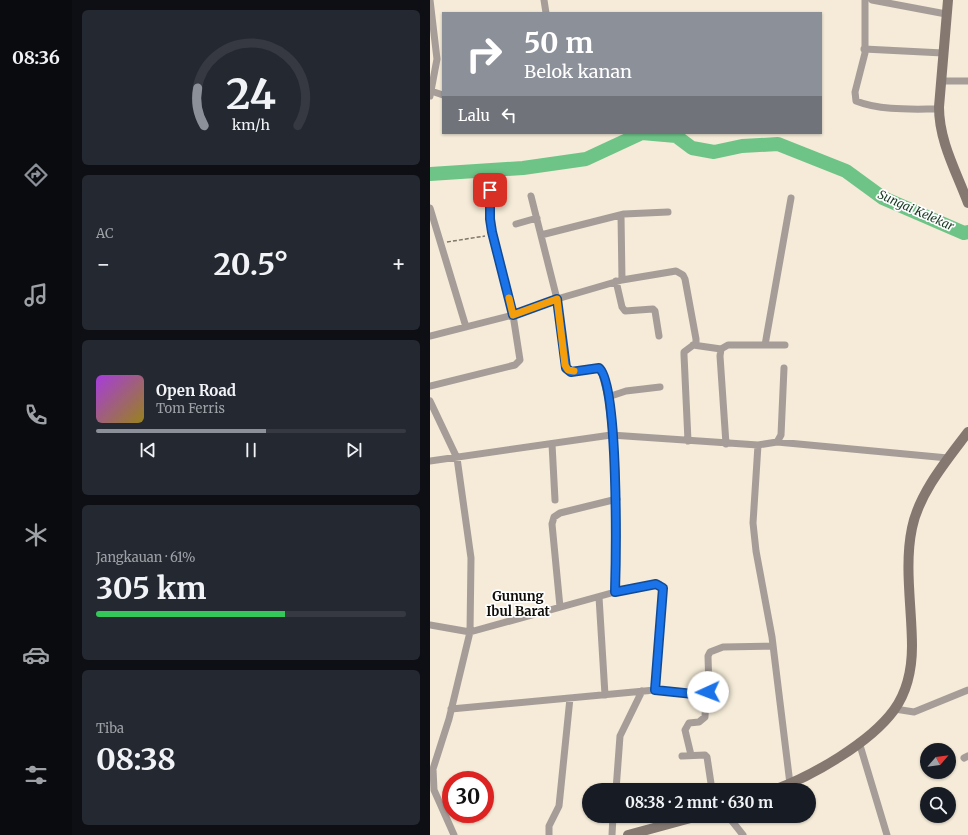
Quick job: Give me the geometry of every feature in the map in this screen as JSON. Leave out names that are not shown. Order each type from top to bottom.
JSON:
[{"type":"street","points":[[430,0],[437,59],[431,94],[442,95]]},
{"type":"street","points":[[544,0],[546,12]]},
{"type":"street","points":[[865,0],[864,60],[855,92],[856,101],[862,104],[895,108],[939,109]]},
{"type":"street","points":[[872,0],[946,14]]},
{"type":"street","points":[[948,0],[939,109],[942,137],[968,203]]},
{"type":"street","points":[[864,49],[943,53]]},
{"type":"street","points":[[941,80],[968,81]]},
{"type":"street","points":[[430,386],[518,364],[520,357],[513,315],[490,219],[490,190]]},
{"type":"street","points":[[531,196],[557,299],[566,368],[571,372],[599,368],[603,373],[608,397],[617,499],[615,592]]},
{"type":"street","points":[[765,345],[790,198]]},
{"type":"street","points":[[430,208],[466,327]]},
{"type":"street","points":[[541,235],[621,215],[668,212]]},
{"type":"street","points":[[621,215],[619,280],[622,307],[625,311],[653,309],[655,311],[659,336]]},
{"type":"street","points":[[516,224],[537,218]]},
{"type":"street","points":[[430,336],[513,315],[557,299],[619,280],[676,271],[682,274],[696,340],[693,345],[686,350],[684,355],[688,440]]},
{"type":"street","points":[[693,345],[721,349],[728,345],[785,345]]},
{"type":"street","points":[[721,349],[720,356],[726,444]]},
{"type":"street","points":[[777,442],[781,435],[784,368]]},
{"type":"street","points":[[608,397],[626,391],[647,387],[660,388]]},
{"type":"street","points":[[430,400],[457,458],[471,558],[470,632],[451,709],[434,755],[433,769],[434,790],[454,835]]},
{"type":"street","points":[[792,783],[822,767],[859,742],[885,721],[895,709],[903,693],[910,667],[912,648],[909,576],[912,528],[930,486],[948,458],[968,432]]},
{"type":"street","points":[[430,461],[611,435],[726,444],[758,445],[777,442],[948,458]]},
{"type":"street","points":[[552,444],[555,500]]},
{"type":"street","points":[[758,445],[753,523],[773,646],[790,783]]},
{"type":"street","points":[[560,607],[552,524],[554,517],[560,513],[617,499]]},
{"type":"street","points":[[430,625],[470,632],[599,596],[656,584],[663,588],[655,690]]},
{"type":"street","points":[[599,596],[604,695]]},
{"type":"street","points":[[691,755],[685,730],[689,723],[699,722],[705,717],[706,694],[708,689],[708,656],[710,652],[723,647],[773,646]]},
{"type":"street","points":[[451,709],[655,690],[706,694]]},
{"type":"street","points":[[895,709],[914,712],[968,690]]},
{"type":"street","points":[[617,783],[620,736],[642,691]]},
{"type":"street","points":[[549,835],[550,826],[559,806],[570,698]]},
{"type":"street","points":[[859,742],[887,835]]},
{"type":"street","points":[[682,756],[702,754],[708,757],[711,783]]},
{"type":"street","points":[[612,835],[613,823]]},
{"type":"street","points":[[628,835],[652,832],[678,823]]},
{"type":"street","points":[[734,823],[744,835]]},
{"type":"path","points":[[440,243],[493,235]]},
{"type":"waterway","name":"Sungai Kelekar","points":[[430,174],[523,168],[586,159],[640,134]]},
{"type":"waterway","name":"Sungai Kelekar","points":[[653,134],[676,136],[692,148],[714,152],[742,146],[778,144],[846,171],[883,198],[964,233],[968,232]]},
{"type":"slow traffic","points":[[509,298],[513,315],[557,299],[565,365],[571,372],[574,371]]},
{"type":"district","name":"Gunung Ibul Barat","points":[[518,604]]},
{"type":"route","points":[[490,190],[490,219],[492,232],[513,315],[557,299],[566,368],[571,372],[599,368],[603,373],[608,397],[616,471],[617,499],[615,592],[656,584],[659,584],[663,588],[655,690],[703,695],[708,692]]}]
